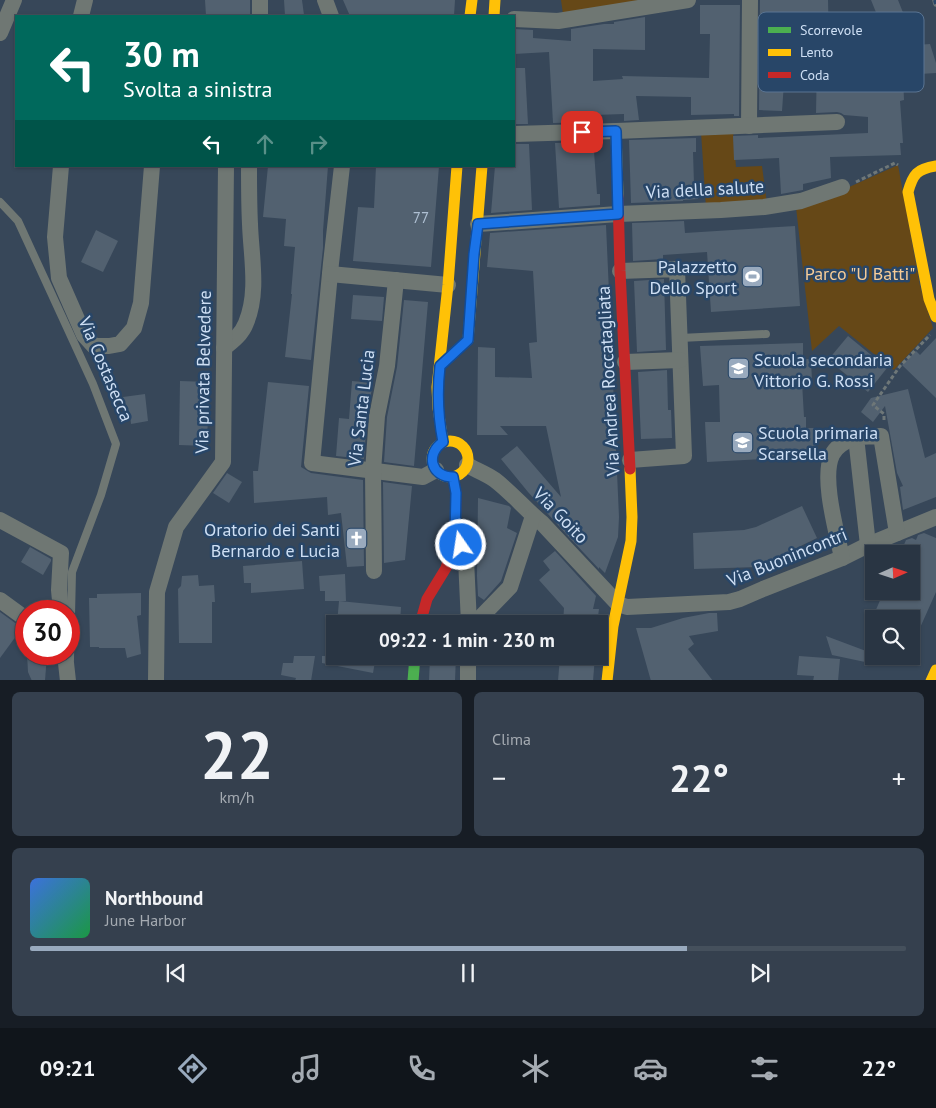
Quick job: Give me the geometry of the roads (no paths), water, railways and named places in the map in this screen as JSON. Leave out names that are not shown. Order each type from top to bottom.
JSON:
[{"type":"street","points":[[0,33],[14,0]]},
{"type":"street","points":[[81,15],[85,0]]},
{"type":"street","points":[[260,0],[260,15]]},
{"type":"street","points":[[325,0],[331,15]]},
{"type":"street","points":[[470,15],[472,0]]},
{"type":"street","points":[[494,15],[495,0]]},
{"type":"street","points":[[515,20],[558,21],[688,0]]},
{"type":"street","points":[[749,126],[750,0]]},
{"type":"street","points":[[515,134],[836,122]]},
{"type":"street","name":"Via Andrea Roccatagliata","points":[[607,680],[613,626],[631,541],[632,517],[620,272],[616,131]]},
{"type":"street","points":[[936,166],[924,168],[912,178],[908,192],[929,299],[936,318]]},
{"type":"street","points":[[61,167],[55,237],[58,278],[84,334],[94,346],[120,344],[134,328],[141,303],[152,167]]},
{"type":"street","name":"Via privata Belvedere","points":[[156,680],[157,592],[176,528],[222,462],[226,167]]},
{"type":"street","points":[[224,348],[238,338],[246,323],[252,301],[253,254],[250,224],[249,167]]},
{"type":"street","points":[[342,167],[312,463],[423,477],[436,470]]},
{"type":"street","points":[[443,442],[437,386],[448,285],[457,167]]},
{"type":"street","points":[[440,366],[468,340],[482,167]]},
{"type":"street","name":"Via della salute","points":[[478,224],[618,214],[764,207],[801,201],[842,187]]},
{"type":"street","points":[[620,272],[677,269],[684,456],[630,460]]},
{"type":"street","points":[[330,274],[448,285]]},
{"type":"street","name":"Via Santa Lucia","points":[[374,571],[372,471],[377,416],[387,366],[396,280]]},
{"type":"street","points":[[624,362],[680,360]]},
{"type":"street","points":[[842,558],[829,487],[829,466],[832,454],[846,440],[856,436],[881,436],[897,533]]},
{"type":"street","points":[[856,436],[868,545]]},
{"type":"street","points":[[443,442],[455,442],[462,446],[468,454],[467,465],[459,475],[447,477],[441,475],[436,470],[432,458],[438,446],[443,442]]},
{"type":"street","name":"Via Goito","points":[[467,465],[494,478],[516,498],[618,604]]},
{"type":"street","points":[[423,615],[427,599],[446,568],[455,539],[456,493],[453,477]]},
{"type":"street","points":[[483,615],[510,587],[533,516]]},
{"type":"street","name":"Via Buonincontri","points":[[868,545],[936,517]]},
{"type":"street","points":[[0,520],[61,553],[58,590],[59,600]]},
{"type":"street","points":[[455,539],[461,545],[466,559],[469,615]]},
{"type":"street","name":"Via Buonincontri","points":[[618,604],[627,607],[729,602],[842,558],[865,546]]},
{"type":"street","points":[[0,600],[15,611]]},
{"type":"street","name":"Via Costasecca","points":[[67,665],[69,680]]},
{"type":"street","points":[[413,680],[414,665]]},
{"type":"street","points":[[468,665],[468,680]]},
{"type":"street","points":[[931,680],[936,670]]},
{"type":"lane","name":"Via Costasecca","points":[[0,202],[18,221],[93,384],[116,444],[72,572],[69,680]]},
{"type":"lane","points":[[680,338],[766,334]]},
{"type":"railway","points":[[935,0],[936,4]]},
{"type":"place","name":"Palazzetto Dello Sport","points":[[753,276]]},
{"type":"place","name":"Scuola secondaria Vittorio G. Rossi","points":[[738,369]]},
{"type":"place","name":"Scuola primaria Scarsella","points":[[742,442]]},
{"type":"place","name":"Oratorio dei Santi Bernardo e Lucia","points":[[356,539]]},
{"type":"park label","name":"Parco \"U Batti\"","points":[[860,273]]}]
